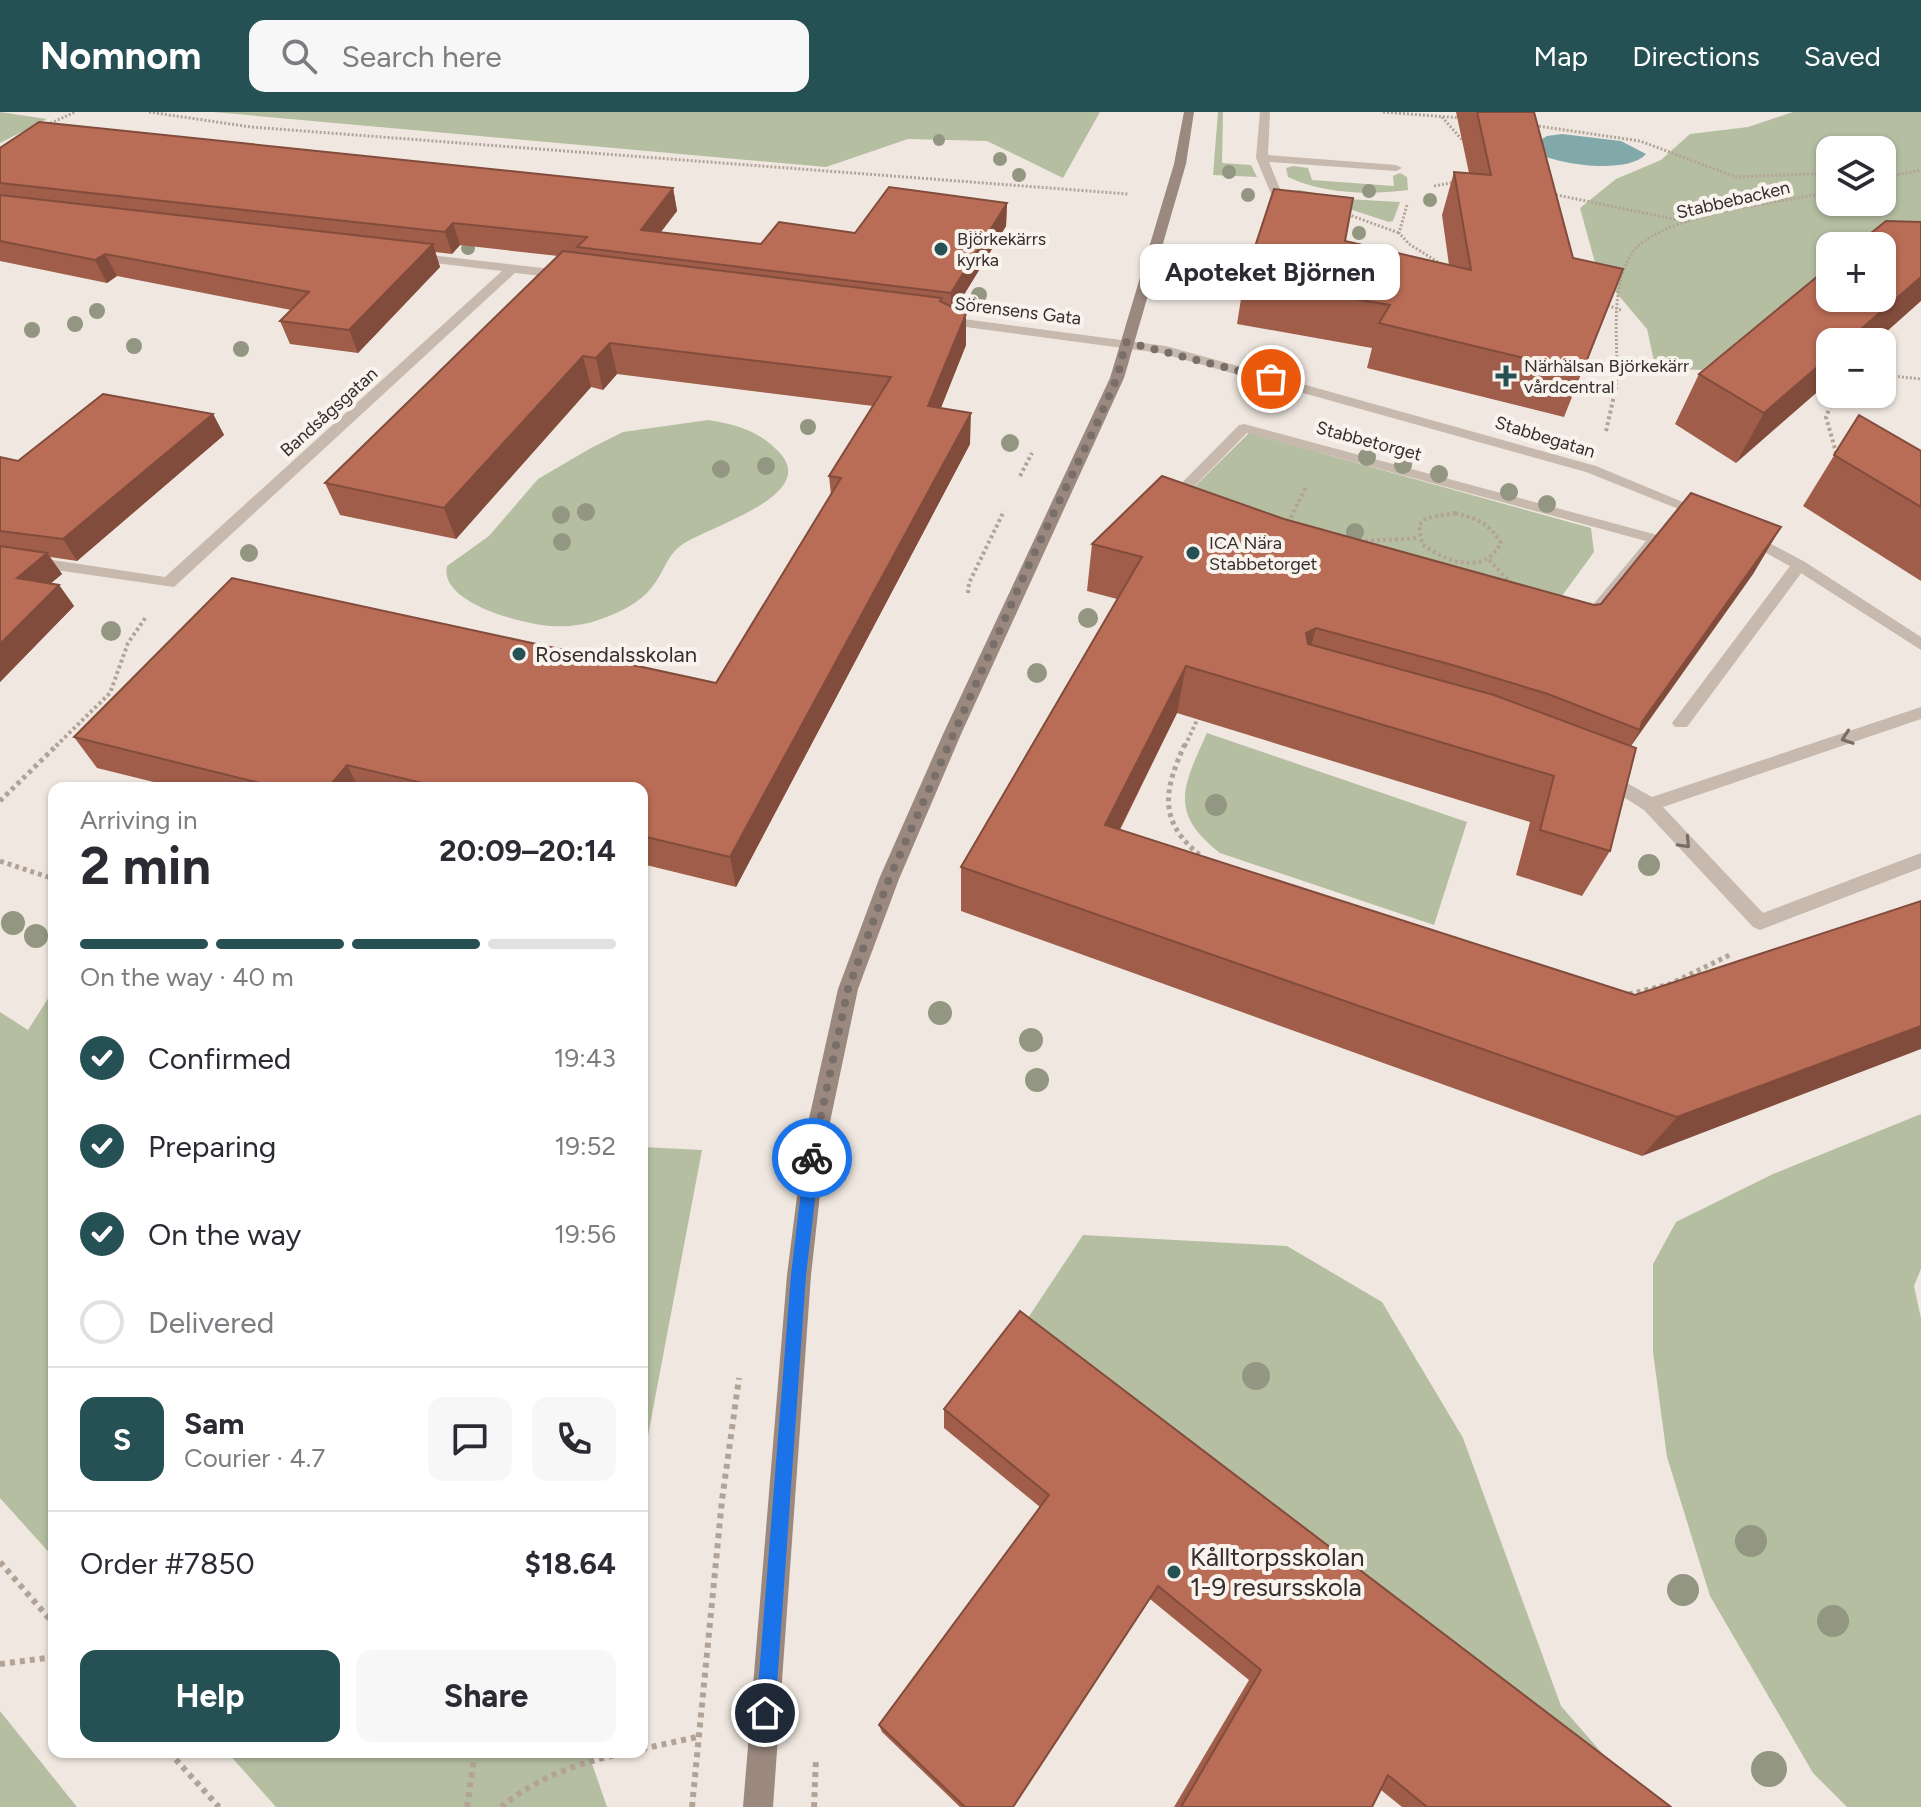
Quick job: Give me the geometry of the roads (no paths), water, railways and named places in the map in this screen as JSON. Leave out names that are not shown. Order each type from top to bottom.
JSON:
[{"type":"street","points":[[758,1807],[805,1207],[833,1046],[848,989],[889,879],[1032,558],[1117,378],[1171,197],[1189,112]]},
{"type":"street","points":[[1265,112],[1262,158],[1287,220]]},
{"type":"street","points":[[1262,158],[1396,168]]},
{"type":"street","points":[[404,256],[575,276]]},
{"type":"street","name":"Bandsågsgatan","points":[[0,557],[168,583],[513,268]]},
{"type":"street","name":"Sörensens Gata","points":[[922,318],[1126,342]]},
{"type":"street","name":"Stabbegatan","points":[[1126,342],[1348,400],[1591,469],[1723,524],[1799,565],[1921,645]]},
{"type":"street","name":"Stabbetorget","points":[[1244,428],[1656,539],[1570,644],[1279,561],[1157,516],[1244,428]]},
{"type":"street","points":[[1681,723],[1799,565]]},
{"type":"street","points":[[1650,805],[1921,713]]},
{"type":"street","points":[[1581,770],[1606,779],[1650,805],[1760,922],[1921,860]]},
{"type":"water","points":[[1562,134],[1621,141],[1646,154],[1636,161],[1606,166],[1569,163],[1527,148],[1547,136]]},
{"type":"place","name":"Björkekärrs kyrka","points":[[941,249]]},
{"type":"place","name":"Närhälsan Björkekärr vårdcentral","points":[[1506,376]]},
{"type":"place","name":"Apoteket Björnen","points":[[1271,379]]},
{"type":"place","name":"ICA Nära Stabbetorget","points":[[1193,553]]},
{"type":"place","name":"Rosendalsskolan","points":[[519,654]]},
{"type":"place","name":"Kålltorpsskolan 1-9 resursskola","points":[[1174,1572]]}]
